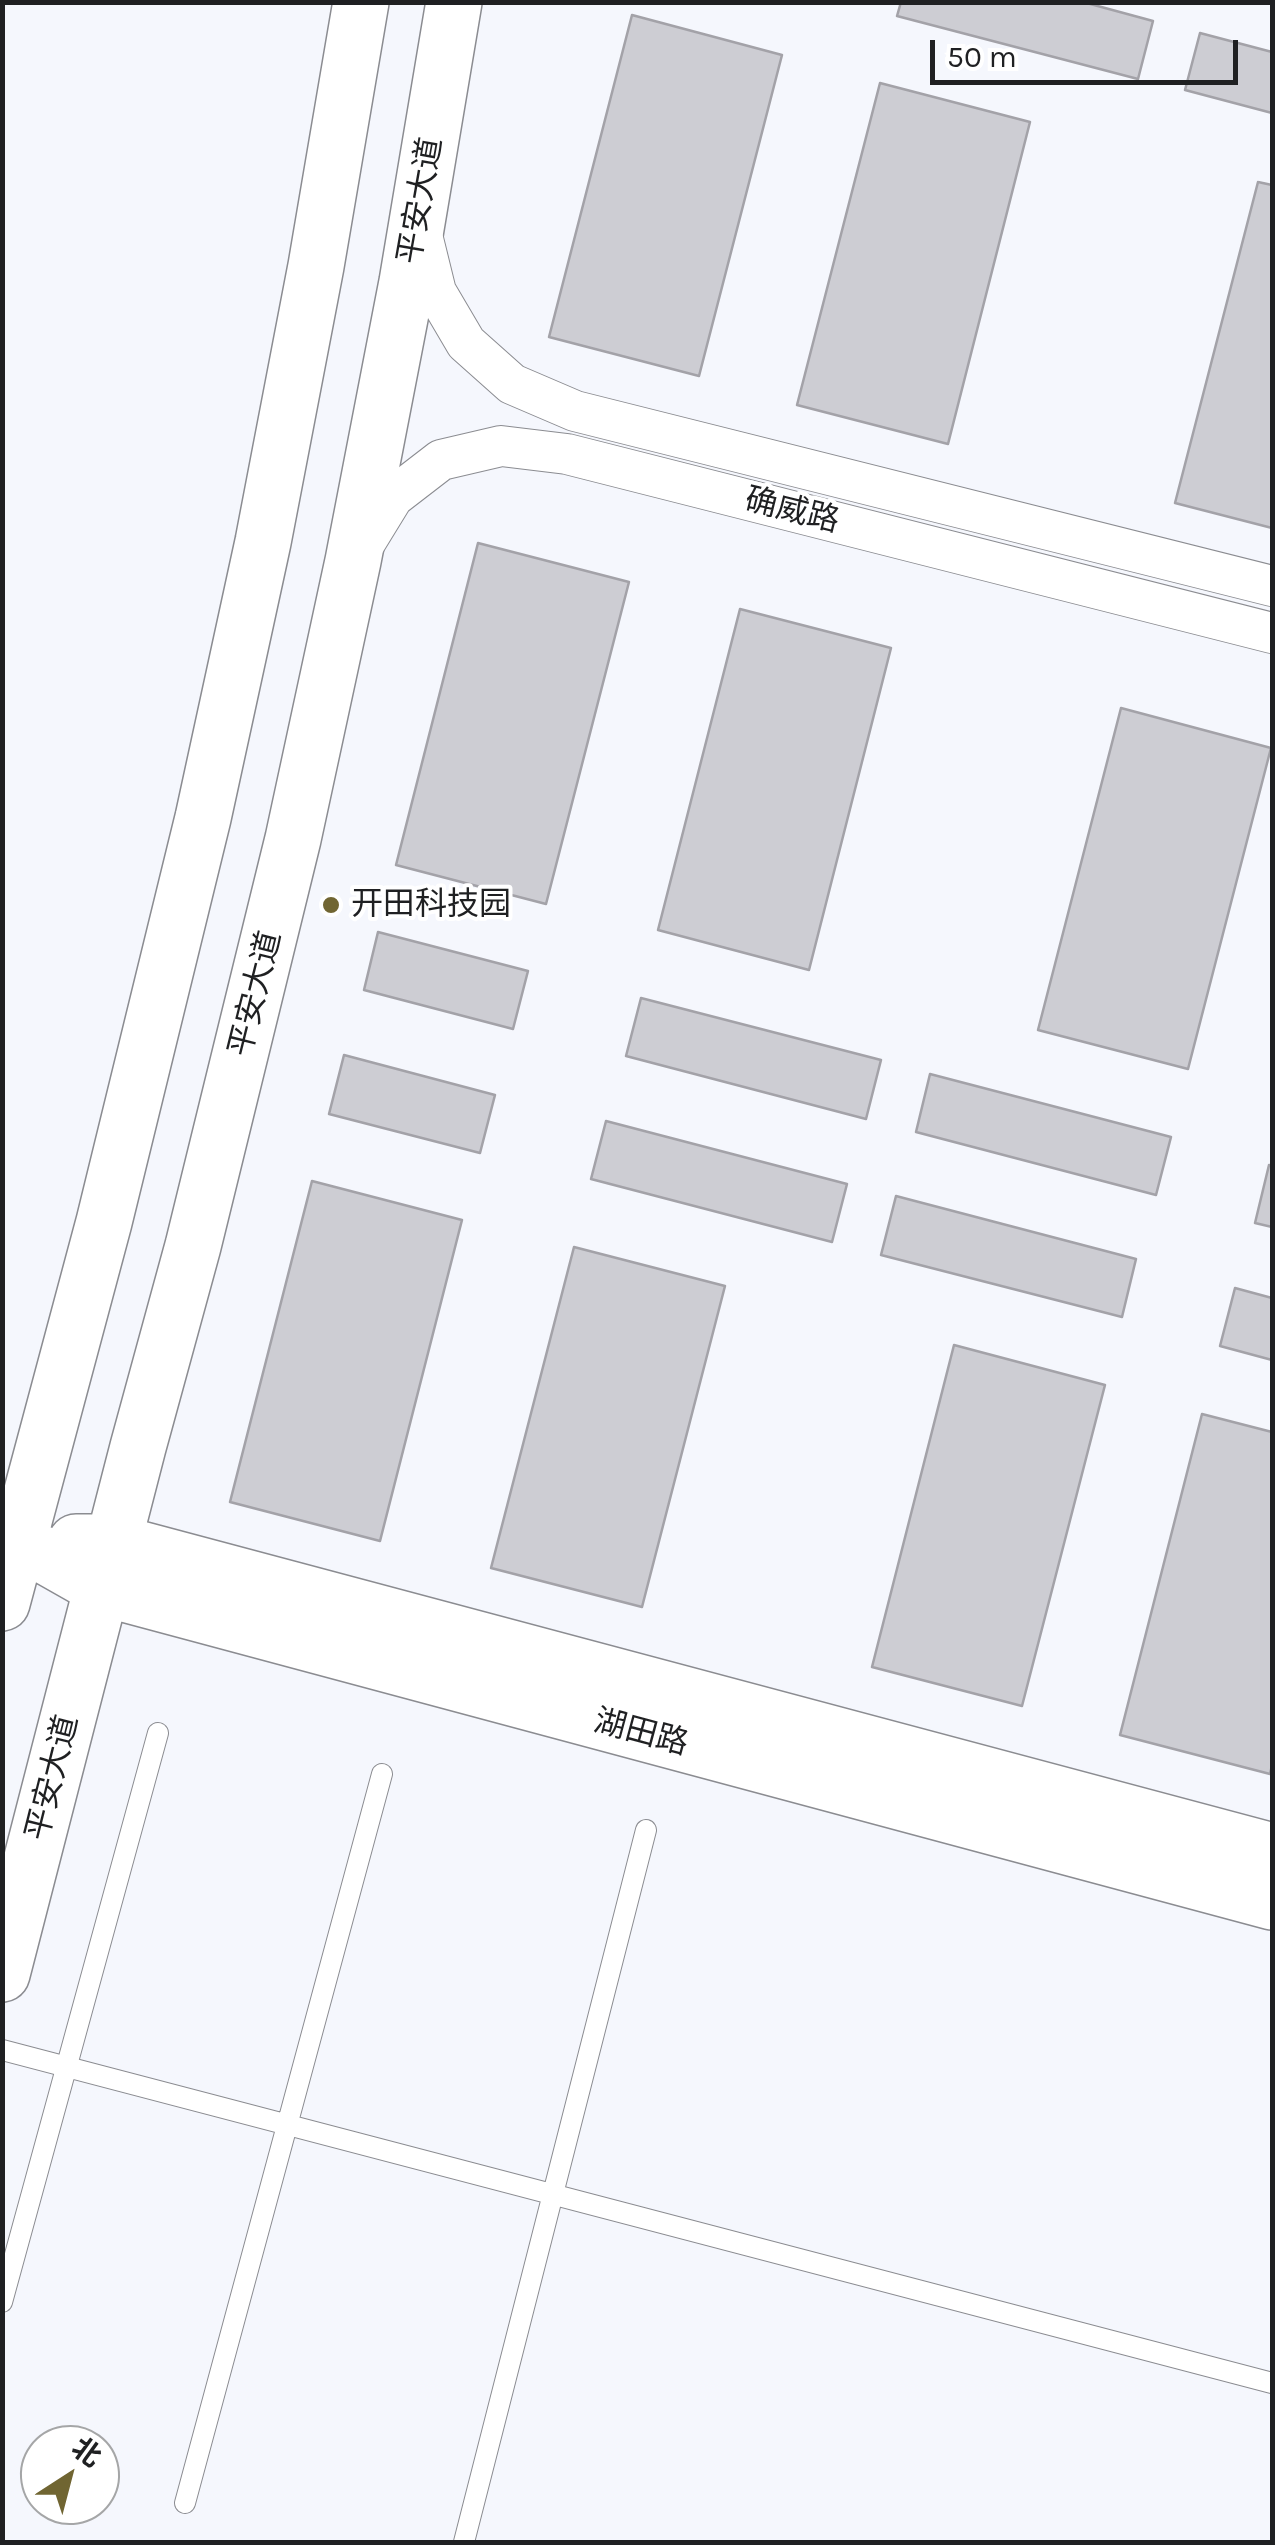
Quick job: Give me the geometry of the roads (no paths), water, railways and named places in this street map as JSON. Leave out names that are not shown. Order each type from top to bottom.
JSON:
[{"type":"main road","points":[[2,1603],[118,1167],[203,818],[309,302],[361,2]]},
{"type":"main road","name":"平安大道","points":[[2,1974],[244,1043],[293,839],[353,561],[418,219],[454,2]]},
{"type":"main road","name":"湖田路","points":[[18,1540],[1272,1902]]},
{"type":"main road","name":"湖田路","points":[[108,1565],[1272,1850]]},
{"type":"street","name":"确威路","points":[[418,219],[436,292],[466,343],[512,384],[575,411],[1272,586]]},
{"type":"street","name":"确威路","points":[[353,561],[393,497],[441,460],[501,446],[567,454],[1272,633]]},
{"type":"lane","points":[[2,2302],[158,1733]]},
{"type":"lane","points":[[185,2503],[382,1774]]},
{"type":"lane","points":[[464,2542],[646,1830]]},
{"type":"lane","points":[[2,2050],[1272,2382]]},
{"type":"place","name":"开田科技园","points":[[331,905]]}]
